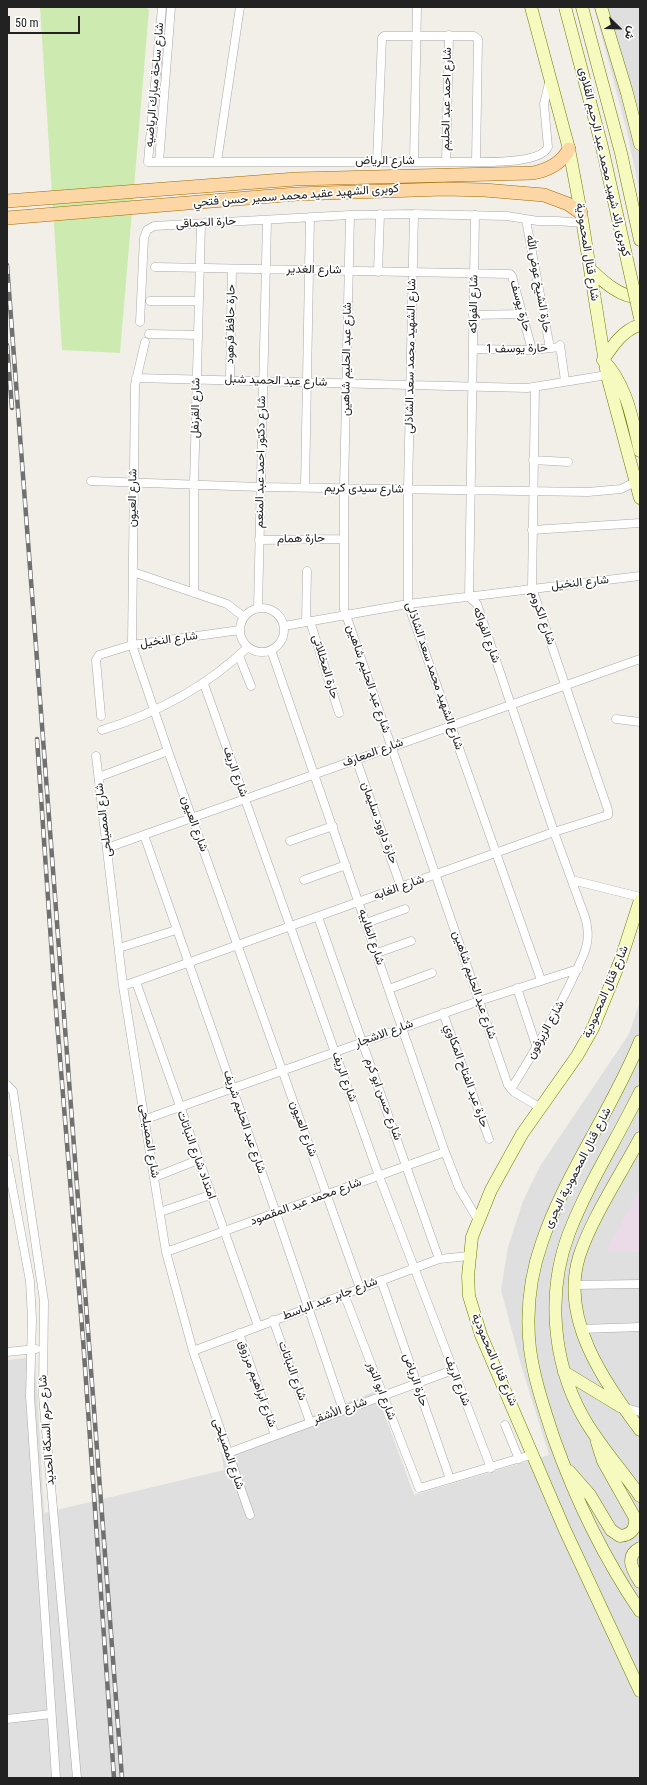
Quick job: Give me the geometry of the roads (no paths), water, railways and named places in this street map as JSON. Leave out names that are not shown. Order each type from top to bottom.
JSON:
[{"type":"main road","name":"شارع قنال المحمودية","points":[[530,7],[570,149],[607,375],[640,498]]},
{"type":"main road","points":[[535,21],[539,7]]},
{"type":"main road","name":"كوبرى رائد شهيد محمد عبد الرحيم القلاوى","points":[[565,7],[602,147],[640,318]]},
{"type":"main road","name":"كوبرى رائد شهيد محمد عبد الرحيم القلاوى","points":[[582,7],[621,153],[640,240]]},
{"type":"main road","points":[[601,7],[627,93],[640,144]]},
{"type":"main road","name":"كوبرى الشهيد عقيد محمد سمير حسن فتحي","points":[[7,201],[303,178],[526,174],[540,171],[560,160],[570,149]]},
{"type":"main road","name":"كوبرى الشهيد عقيد محمد سمير حسن فتحي","points":[[7,218],[331,192],[444,189],[484,190],[553,197],[568,204],[582,218]]},
{"type":"main road","points":[[591,270],[613,289],[626,295],[640,298]]},
{"type":"main road","points":[[640,325],[626,331],[604,360],[619,380],[624,391],[640,451]]},
{"type":"main road","name":"شارع قنال المحمودية","points":[[640,900],[614,978],[593,1028],[577,1056],[539,1107],[506,1162],[478,1220],[469,1256],[468,1276],[474,1316],[534,1454],[564,1528],[640,1691]]},
{"type":"main road","name":"شارع قنال المحمودية البحرى","points":[[640,1042],[620,1085],[554,1211],[541,1244],[533,1278],[529,1328],[534,1370],[544,1410],[565,1468],[595,1536],[613,1569],[640,1611]]},
{"type":"main road","name":"شارع قنال المحمودية البحرى","points":[[640,1092],[578,1212],[562,1256],[556,1294],[556,1326],[564,1372],[577,1405],[596,1437],[640,1496]]},
{"type":"main road","points":[[640,1138],[587,1236],[579,1257],[574,1285],[575,1307],[581,1329],[599,1366],[623,1407],[640,1430]]},
{"type":"main road","points":[[564,1372],[623,1407]]},
{"type":"main road","points":[[565,1468],[590,1495],[611,1530],[620,1536],[630,1533],[634,1528],[635,1518],[603,1461],[596,1437]]},
{"type":"main road","points":[[640,1548],[635,1552],[631,1559],[632,1568],[640,1582]]},
{"type":"street","name":"شارع ساحة مبارك الرياضيه","points":[[148,162],[162,7]]},
{"type":"street","name":"شارع ساحة مبارك الرياضيه","points":[[159,162],[172,7]]},
{"type":"street","points":[[217,162],[240,7]]},
{"type":"street","points":[[414,161],[417,7]]},
{"type":"street","points":[[377,161],[381,39],[384,36],[449,35],[474,36],[478,39],[476,162]]},
{"type":"street","name":"شارع احمد عبد الحليم","points":[[446,162],[449,35]]},
{"type":"street","name":"شارع الرياض","points":[[148,162],[476,162],[520,159],[545,152],[549,144],[544,104],[550,78]]},
{"type":"street","points":[[378,272],[380,214]]},
{"type":"street","name":"حارة الحماقى","points":[[140,322],[144,238],[147,230],[158,225],[380,214],[476,215]]},
{"type":"street","name":"شارع الشهيد محمد سعد الشاذلى","points":[[414,214],[408,489],[408,604],[541,980]]},
{"type":"street","name":"شارع عبد الحليم شاهين","points":[[350,215],[343,602],[346,615],[435,875],[511,1089]]},
{"type":"street","points":[[476,215],[507,216],[526,220],[582,218]]},
{"type":"street","name":"شارع الفواكه","points":[[476,215],[469,597],[477,604],[510,706],[572,880],[588,932],[587,946],[578,969]]},
{"type":"street","points":[[305,487],[310,217]]},
{"type":"street","name":"شارع دكتور احمد عبد المنعم","points":[[258,608],[267,220]]},
{"type":"street","name":"حارة الشيخ عوض الله","points":[[526,220],[550,348]]},
{"type":"street","name":"شارع القرنفل","points":[[194,593],[194,484],[201,224]]},
{"type":"street","name":"شارع الغدير","points":[[155,267],[474,274]]},
{"type":"street","name":"حارة حافظ فرهود","points":[[230,380],[232,269]]},
{"type":"street","name":"حارة يوسف","points":[[474,274],[511,275],[532,350]]},
{"type":"street","points":[[150,300],[199,301]]},
{"type":"street","points":[[473,315],[522,314]]},
{"type":"street","points":[[149,334],[198,335]]},
{"type":"street","name":"شارع العيون","points":[[145,342],[142,360],[136,378],[133,483],[132,645],[154,712],[360,1288]]},
{"type":"street","name":"حارة يوسف 1","points":[[473,349],[532,350],[560,346],[565,381]]},
{"type":"street","name":"شارع عبد الحميد شبل","points":[[136,378],[346,384],[535,387],[607,375]]},
{"type":"street","name":"شارع الكروم","points":[[535,387],[532,491],[532,588],[608,810],[608,815]]},
{"type":"street","points":[[533,460],[568,462]]},
{"type":"street","name":"شارع سيدى كريم","points":[[91,481],[471,491],[604,492],[621,489],[635,482]]},
{"type":"street","points":[[532,530],[640,523]]},
{"type":"street","name":"حارة همام","points":[[259,540],[343,539]]},
{"type":"street","name":"حارة المخللاتى","points":[[307,571],[308,622],[339,714]]},
{"type":"street","points":[[133,572],[227,604],[244,617]]},
{"type":"street","name":"شارع النخيل","points":[[284,626],[408,604],[640,576]]},
{"type":"street","points":[[258,608],[274,611],[279,615],[284,626],[280,642],[271,650],[259,652],[248,647],[244,642],[240,630],[244,617],[252,610],[258,608]]},
{"type":"street","name":"شارع النخيل","points":[[101,716],[96,660],[99,655],[132,645],[240,630]]},
{"type":"street","points":[[102,730],[154,712],[204,684],[248,647]]},
{"type":"street","name":"شارع الطابيه","points":[[271,650],[445,1152],[459,1188],[478,1220]]},
{"type":"street","points":[[239,656],[251,686]]},
{"type":"street","name":"شارع المعارف","points":[[107,848],[640,659]]},
{"type":"street","name":"شارع الريف","points":[[204,684],[379,1176],[413,1268],[491,1468]]},
{"type":"street","points":[[616,719],[640,722]]},
{"type":"street","points":[[99,776],[168,751]]},
{"type":"street","name":"شارع المصيلحى","points":[[96,756],[123,986],[146,1119],[166,1252],[193,1351],[250,1515]]},
{"type":"street","name":"حارة داوود سليمان","points":[[356,759],[402,887]]},
{"type":"street","name":"شارع الغابه","points":[[123,986],[554,832],[608,815]]},
{"type":"street","points":[[290,841],[332,826]]},
{"type":"street","name":"شارع عبد الحليم شريف","points":[[144,835],[343,1410]]},
{"type":"street","points":[[304,880],[346,865]]},
{"type":"street","points":[[572,880],[640,897]]},
{"type":"street","points":[[366,923],[405,910]]},
{"type":"street","name":"شارع حسن ابو كرم","points":[[318,917],[439,1259]]},
{"type":"street","points":[[119,948],[176,930]]},
{"type":"street","points":[[377,953],[411,941]]},
{"type":"street","name":"شارع الاشجار","points":[[146,1119],[479,1000],[578,969]]},
{"type":"street","name":"شارع الزيزفون","points":[[511,1089],[537,1048],[578,969]]},
{"type":"street","points":[[389,989],[432,973]]},
{"type":"street","name":"امتداد شارع النباتات","points":[[136,982],[223,1232],[258,1326]]},
{"type":"street","points":[[517,988],[537,1048]]},
{"type":"street","name":"حارة عبد الفتاح المكاوي","points":[[443,1013],[489,1139]]},
{"type":"street","name":"شارع حرم السكة الحديد","points":[[7,1084],[13,1091],[44,1301],[43,1396],[76,1778]]},
{"type":"street","points":[[511,1089],[539,1107]]},
{"type":"street","name":"شارع محمد عبد المقصود","points":[[166,1252],[445,1152]]},
{"type":"street","name":"شارع حرم السكة الحديد","points":[[7,1159],[30,1281],[32,1320],[30,1396],[56,1778]]},
{"type":"street","points":[[155,1177],[198,1160]]},
{"type":"street","points":[[160,1212],[210,1195]]},
{"type":"street","name":"شارع جابر عبد الباسط","points":[[193,1351],[439,1259],[469,1256]]},
{"type":"street","name":"حارة الرياض","points":[[381,1280],[450,1479]]},
{"type":"street","points":[[574,1285],[640,1284]]},
{"type":"street","name":"شارع ابو النور","points":[[344,1294],[383,1396],[421,1487],[450,1479]]},
{"type":"street","name":"شارع النباتات","points":[[273,1320],[310,1422]]},
{"type":"street","points":[[581,1329],[640,1327]]},
{"type":"street","name":"شارع ابراهيم مرزوق","points":[[239,1333],[276,1435]]},
{"type":"street","points":[[7,1352],[43,1349]]},
{"type":"street","name":"شارع الأشقر","points":[[228,1452],[453,1370]]},
{"type":"street","points":[[623,1407],[640,1412]]},
{"type":"street","points":[[505,1425],[519,1459]]},
{"type":"street","points":[[450,1479],[534,1454]]},
{"type":"street","points":[[7,1719],[51,1714]]},
{"type":"railway","points":[[7,265],[122,1778]]},
{"type":"railway","points":[[7,345],[12,408]]},
{"type":"railway","points":[[37,739],[54,985],[83,1339],[114,1778]]}]
